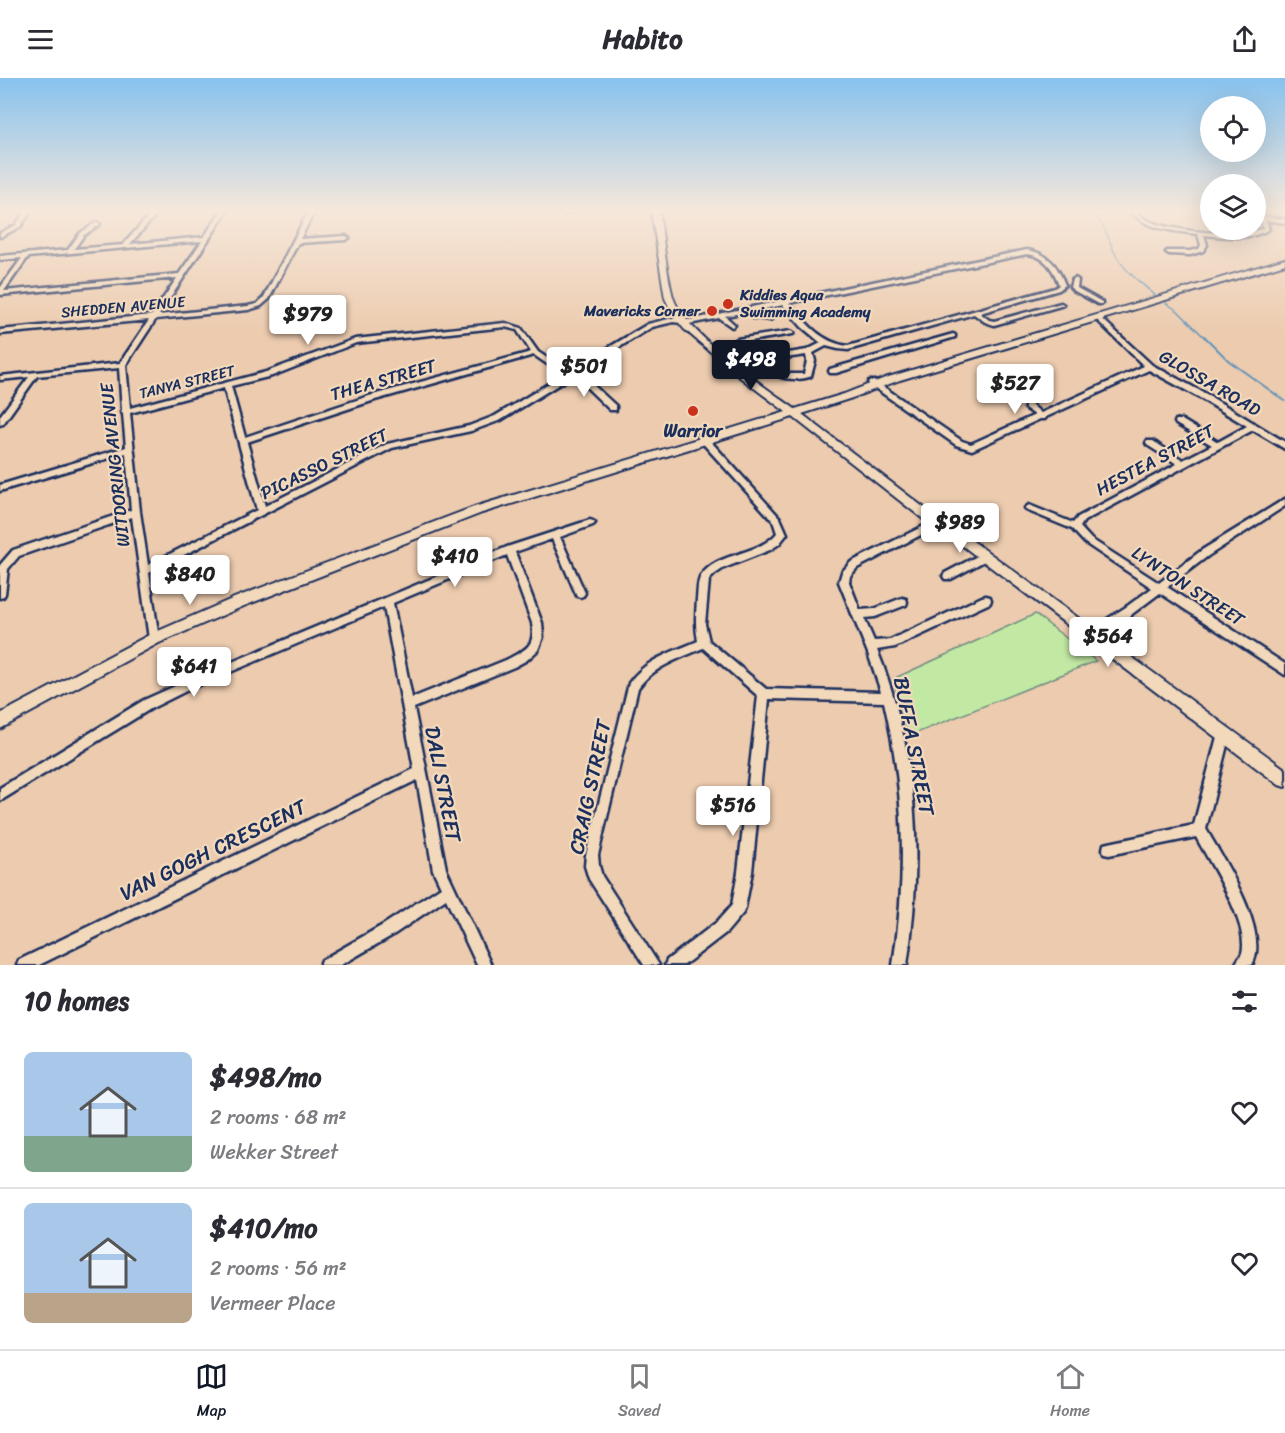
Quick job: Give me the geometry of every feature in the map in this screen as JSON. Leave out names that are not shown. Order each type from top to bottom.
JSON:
[{"type":"main road","points":[[662,251],[669,298],[681,320],[720,355],[744,375],[794,409],[943,525],[1285,779]]},
{"type":"main road","points":[[0,722],[154,639],[239,602],[478,510],[794,409],[1285,260]]},
{"type":"street","points":[[0,258],[66,251]]},
{"type":"street","name":"WITDORING AVENUE","points":[[154,639],[136,512],[122,366],[197,251]]},
{"type":"street","name":"SHEDDEN AVENUE","points":[[0,332],[248,308],[259,305],[267,298],[291,251]]},
{"type":"street","points":[[1169,252],[1196,251]]},
{"type":"street","name":"PICASSO STREET","points":[[144,571],[390,446],[492,421],[645,326],[681,320],[689,322],[1027,252],[1038,254],[1052,262],[1062,285]]},
{"type":"street","points":[[0,292],[27,255]]},
{"type":"street","points":[[0,292],[180,276]]},
{"type":"street","points":[[784,302],[816,336],[826,343],[843,348],[863,345],[1057,289],[1062,285],[1074,283],[1100,303]]},
{"type":"street","points":[[975,312],[988,322],[994,323],[1061,304]]},
{"type":"street","points":[[749,309],[755,317],[770,318]]},
{"type":"street","points":[[719,315],[732,325]]},
{"type":"street","name":"GLOSSA ROAD","points":[[1097,317],[1149,367],[1285,446]]},
{"type":"street","name":"TANYA STREET","points":[[125,412],[293,366],[355,341],[510,325],[519,329],[535,353]]},
{"type":"street","points":[[737,341],[791,333]]},
{"type":"street","points":[[775,336],[784,355]]},
{"type":"street","points":[[833,371],[953,336]]},
{"type":"street","points":[[758,360],[808,352],[826,343]]},
{"type":"street","points":[[863,345],[878,358]]},
{"type":"street","points":[[783,376],[807,376],[811,361],[808,352]]},
{"type":"street","points":[[535,353],[571,373],[613,408]]},
{"type":"street","name":"THEA STREET","points":[[242,441],[372,398],[535,353]]},
{"type":"street","points":[[0,378],[122,366]]},
{"type":"street","points":[[874,385],[965,446],[977,447],[1149,367]]},
{"type":"street","points":[[0,422],[35,374]]},
{"type":"street","points":[[227,385],[262,511]]},
{"type":"street","points":[[1028,406],[1042,417]]},
{"type":"street","points":[[1179,422],[1218,445]]},
{"type":"street","name":"HESTEA STREET","points":[[1075,528],[1081,519],[1254,426]]},
{"type":"street","points":[[702,438],[777,520],[782,534],[773,543],[715,569],[704,579],[700,624],[704,643],[764,694],[888,697]]},
{"type":"street","points":[[1150,443],[1183,464]]},
{"type":"street","points":[[0,488],[130,449]]},
{"type":"street","points":[[1091,635],[1161,588],[1205,553],[1285,502]]},
{"type":"street","name":"LYNTON STREET","points":[[1029,508],[1075,528],[1088,541],[1285,670]]},
{"type":"street","points":[[0,594],[3,568],[16,553],[136,512]]},
{"type":"street","points":[[0,795],[148,704],[186,686],[510,550],[590,523]]},
{"type":"street","name":"BUFFA STREET","points":[[900,965],[905,936],[910,827],[903,773],[888,697],[844,582],[850,567],[943,525]]},
{"type":"street","points":[[555,536],[580,592]]},
{"type":"street","points":[[409,705],[509,663],[526,655],[535,646],[540,634],[510,550]]},
{"type":"street","points":[[948,576],[985,556]]},
{"type":"street","points":[[870,646],[891,644],[986,600]]},
{"type":"street","name":"DALI STREET","points":[[388,601],[440,870],[484,965]]},
{"type":"street","points":[[857,614],[875,613],[902,602]]},
{"type":"street","points":[[1108,647],[1130,610]]},
{"type":"street","name":"CRAIG STREET","points":[[652,965],[596,879],[592,866],[592,855],[633,687],[645,671],[704,643]]},
{"type":"street","points":[[672,965],[722,927],[738,908],[745,872],[764,694]]},
{"type":"street","points":[[1224,733],[1199,830],[1229,886],[1250,939],[1248,960],[1242,965]]},
{"type":"street","name":"VAN GOGH CRESCENT","points":[[24,965],[420,772]]},
{"type":"street","points":[[1110,849],[1199,830]]},
{"type":"street","points":[[327,965],[388,930],[448,889]]},
{"type":"green space","points":[[1035,614],[1096,661],[909,736],[893,679]]},
{"type":"waterway","points":[[1115,251],[1130,273],[1157,297]]},
{"type":"waterway","points":[[1166,303],[1178,311],[1205,338]]},
{"type":"waterway","points":[[1204,336],[1229,361],[1285,401]]},
{"type":"place","name":"Kiddies Aqua Swimming Academy","points":[[728,304]]},
{"type":"place","name":"Mavericks Corner","points":[[712,311]]},
{"type":"place","name":"Warrior","points":[[693,411]]}]
